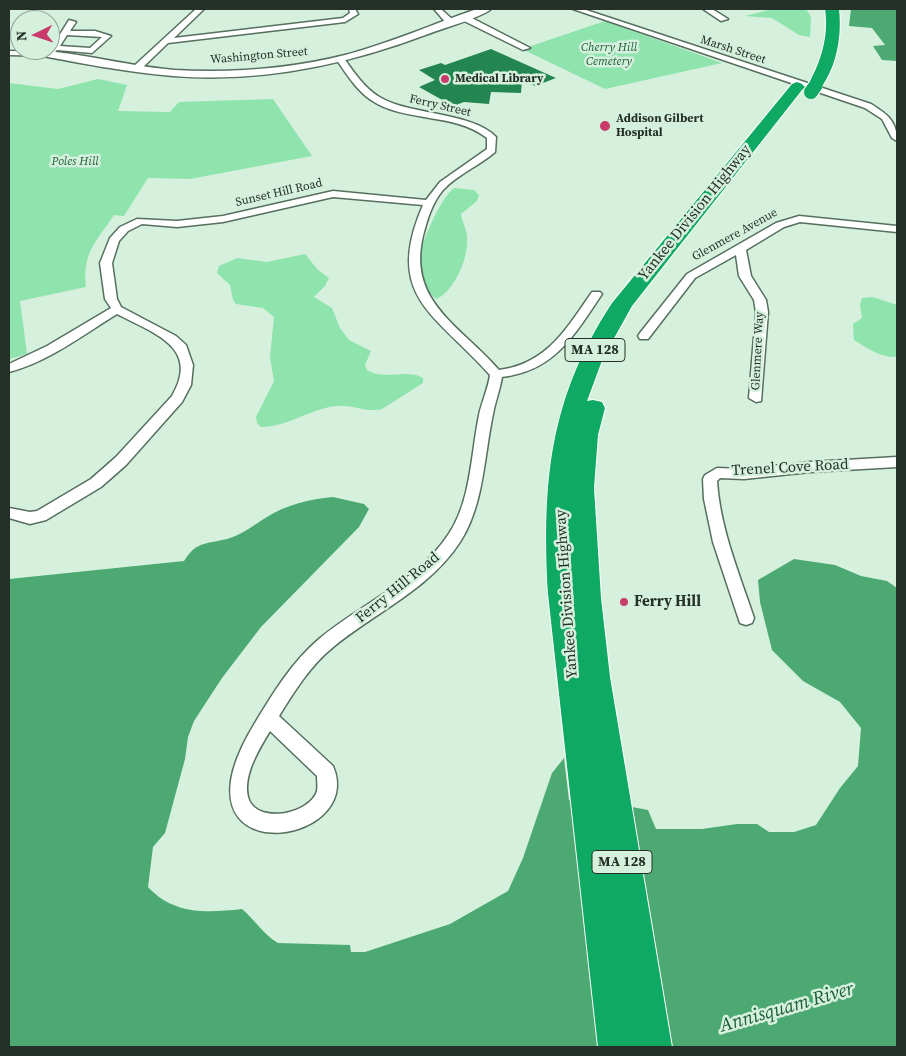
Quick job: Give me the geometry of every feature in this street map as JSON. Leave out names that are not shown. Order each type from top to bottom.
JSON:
[{"type":"highway","name":"Yankee Division Highway","points":[[806,86],[820,35],[819,9]]},
{"type":"highway","name":"Yankee Division Highway","points":[[619,1047],[583,677],[581,488],[586,435],[599,388],[618,345],[806,86],[825,67],[832,45],[832,9]]},
{"type":"highway","name":"Yankee Division Highway","points":[[583,677],[651,1047]]},
{"type":"main road","name":"Washington Street","points":[[60,52],[137,68],[195,74],[232,74],[286,69],[340,59],[486,9]]},
{"type":"street","points":[[137,68],[200,9]]},
{"type":"street","points":[[167,41],[345,20],[354,14],[352,9]]},
{"type":"street","points":[[437,9],[450,22]]},
{"type":"street","name":"Marsh Street","points":[[577,9],[868,106],[881,113]]},
{"type":"street","points":[[707,9],[724,19]]},
{"type":"street","points":[[463,17],[526,48]]},
{"type":"street","points":[[60,42],[72,22]]},
{"type":"street","points":[[60,51],[92,50],[107,35],[66,33]]},
{"type":"street","name":"Ferry Street","points":[[340,59],[365,91],[380,102],[408,113],[471,126],[483,130],[491,137],[492,150],[485,157],[451,178],[429,203],[412,257],[414,278],[418,290],[446,325],[496,374]]},
{"type":"street","points":[[881,113],[897,113]]},
{"type":"street","points":[[881,113],[890,122],[897,138]]},
{"type":"street","name":"Sunset Hill Road","points":[[117,310],[111,299],[106,263],[117,235],[135,223],[148,221],[177,224],[223,219],[333,194],[429,203]]},
{"type":"street","name":"Glenmere Avenue","points":[[644,336],[691,276],[708,264],[740,249],[780,225],[800,219],[838,220],[897,229]]},
{"type":"street","name":"Glenmere Way","points":[[740,249],[745,276],[760,300],[762,312],[756,398]]},
{"type":"street","points":[[496,374],[533,367],[546,358],[569,332],[596,294]]},
{"type":"street","points":[[9,368],[41,355],[80,334],[117,310],[172,339],[182,348],[186,359],[187,375],[177,399],[121,461],[96,483],[41,516],[30,518],[9,513]]},
{"type":"street","name":"Ferry Hill Road","points":[[268,718],[326,772],[329,783],[327,792],[320,806],[303,819],[289,822],[262,822],[252,819],[244,813],[240,804],[238,787],[253,744],[268,718],[287,687],[325,644],[430,566],[453,540],[470,498],[496,374]]},
{"type":"street","name":"Trenel Cove Road","points":[[746,618],[722,542],[711,499],[710,479],[717,473],[725,472],[744,474],[810,467],[897,462]]},
{"type":"green space","points":[[772,9],[806,9],[811,17],[810,37],[799,35],[772,18],[745,16]]},
{"type":"green space","name":"Cherry Hill Cemetery","points":[[605,21],[722,63],[605,89],[522,49]]},
{"type":"green space","name":"Poles Hill","points":[[98,79],[127,85],[118,111],[170,112],[179,102],[273,99],[312,156],[190,179],[148,178],[124,216],[114,215],[92,248],[86,265],[86,287],[20,301],[27,354],[9,359],[9,83],[58,89]]},
{"type":"green space","points":[[455,188],[474,190],[479,195],[477,201],[461,214],[467,234],[466,254],[463,263],[450,288],[437,299],[423,283],[418,267],[419,255],[438,209],[444,199]]},
{"type":"green space","points":[[305,254],[318,270],[329,278],[325,286],[314,297],[332,308],[340,328],[349,340],[371,351],[365,365],[367,370],[381,374],[417,375],[423,378],[423,383],[382,409],[371,410],[336,406],[280,424],[261,427],[257,423],[256,417],[274,381],[270,357],[274,317],[263,308],[236,304],[233,300],[230,285],[217,273],[219,266],[237,258],[267,262]]},
{"type":"green space","points":[[873,297],[897,305],[897,357],[880,354],[854,340],[853,324],[862,318],[860,305],[862,298]]},
{"type":"water","points":[[851,9],[897,9],[897,61],[882,60],[873,46],[885,45],[872,28],[849,26]]},
{"type":"water","name":"Annisquam River","points":[[333,497],[364,504],[369,509],[359,527],[261,627],[222,678],[194,721],[188,737],[185,759],[165,833],[153,847],[148,887],[169,903],[192,910],[242,909],[278,943],[350,945],[351,952],[365,952],[450,924],[508,891],[523,858],[552,773],[564,758],[569,800],[579,797],[648,810],[656,829],[702,829],[737,824],[757,824],[769,832],[794,832],[816,825],[840,788],[858,766],[861,728],[840,702],[803,681],[772,650],[760,602],[758,580],[794,559],[835,565],[861,576],[887,581],[897,588],[897,1047],[9,1047],[9,579],[184,561],[199,546],[235,536],[282,509],[307,501]]},
{"type":"building","points":[[491,49],[556,78],[535,86],[522,80],[521,93],[491,92],[489,104],[464,102],[453,106],[419,87],[435,80],[419,70],[441,63],[445,65]]},
{"type":"place","name":"Medical Library","points":[[445,79]]},
{"type":"place","name":"Addison Gilbert Hospital","points":[[605,126]]},
{"type":"place","name":"Ferry Hill","points":[[624,602]]}]
